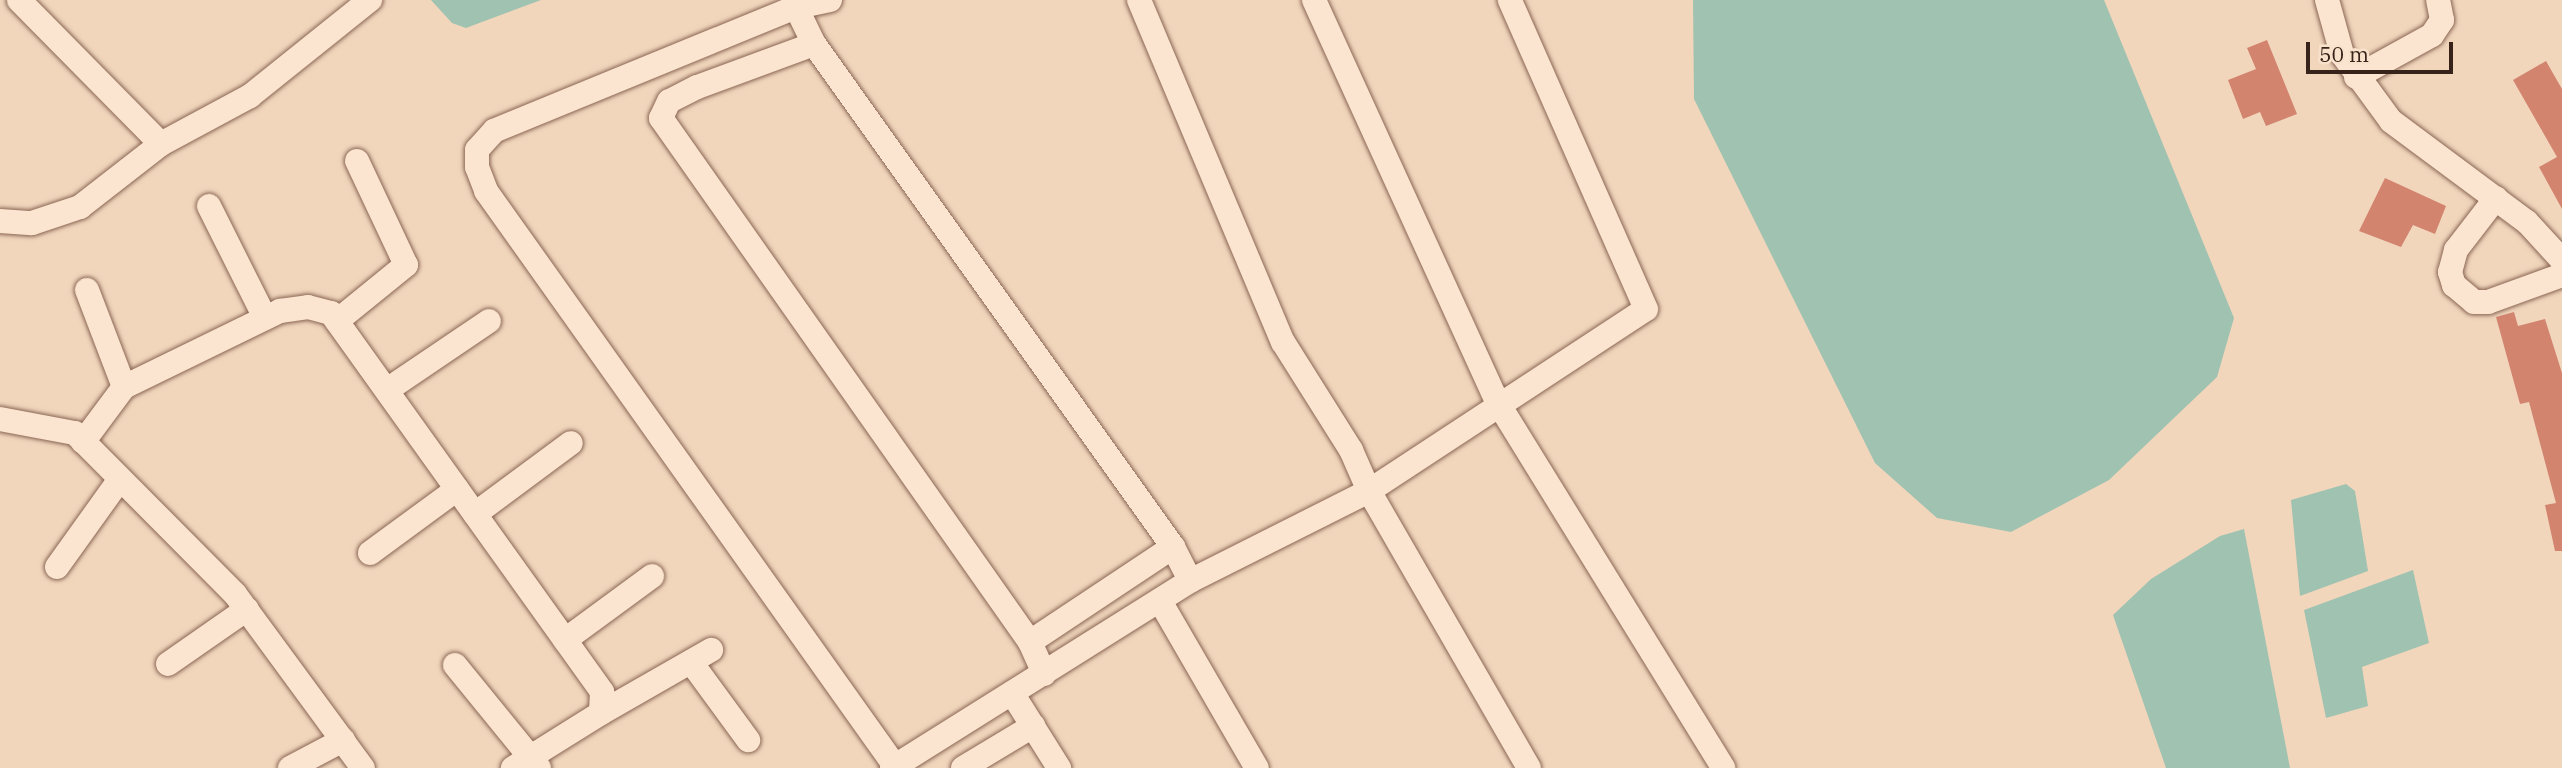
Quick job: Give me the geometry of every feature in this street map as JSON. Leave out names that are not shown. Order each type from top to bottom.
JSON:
[{"type":"street","points":[[19,0],[161,144]]},
{"type":"street","points":[[0,221],[32,222],[80,207],[161,144],[250,96],[370,0]]},
{"type":"street","points":[[830,0],[796,7],[494,131],[477,150],[477,167],[486,191],[893,767],[1190,581],[1369,491],[1497,403],[1646,309],[1510,0]]},
{"type":"street","points":[[1139,0],[1283,342],[1351,450],[1369,491],[1530,768]]},
{"type":"street","points":[[1314,0],[1497,403],[1723,768]]},
{"type":"street","points":[[2328,0],[2335,35],[2356,77],[2391,121],[2496,198],[2562,260]]},
{"type":"street","points":[[2356,77],[2432,36],[2442,20],[2438,0]]},
{"type":"street","points":[[796,7],[814,44],[1172,547],[1190,581]]},
{"type":"street","points":[[814,44],[697,87],[670,101],[662,118],[1030,642],[1044,674]]},
{"type":"street","points":[[337,321],[406,265],[357,160]]},
{"type":"street","points":[[2496,198],[2456,250],[2450,272],[2454,285],[2474,302],[2488,302],[2562,275]]},
{"type":"street","points":[[209,206],[265,318]]},
{"type":"street","points":[[87,290],[124,387]]},
{"type":"street","points":[[83,442],[124,387],[265,318],[308,307],[331,313],[602,692],[601,713]]},
{"type":"street","points":[[387,390],[489,321]]},
{"type":"street","points":[[0,419],[75,433],[247,609],[363,768]]},
{"type":"street","points":[[475,514],[570,443]]},
{"type":"street","points":[[57,567],[120,479]]},
{"type":"street","points":[[370,553],[457,489]]},
{"type":"street","points":[[1030,642],[1172,547]]},
{"type":"street","points":[[565,640],[652,576]]},
{"type":"street","points":[[1160,601],[1257,768]]},
{"type":"street","points":[[168,664],[247,609]]},
{"type":"street","points":[[455,665],[527,764],[601,713],[701,656],[748,740]]},
{"type":"street","points":[[1013,693],[1059,768]]},
{"type":"street","points":[[963,768],[1033,726]]},
{"type":"street","points":[[290,768],[343,740]]},
{"type":"shaded area","points":[[431,0],[541,0],[466,28],[452,23]]},
{"type":"shaded area","points":[[1693,0],[2104,0],[2234,318],[2217,377],[2109,480],[2011,532],[1937,518],[1875,463],[1694,99]]},
{"type":"shaded area","points":[[2346,484],[2355,491],[2368,571],[2300,596],[2291,500]]},
{"type":"shaded area","points":[[2244,529],[2290,768],[2166,768],[2113,615],[2151,579],[2220,536]]},
{"type":"shaded area","points":[[2413,570],[2429,643],[2362,667],[2368,706],[2326,718],[2304,610]]},
{"type":"building","points":[[2267,40],[2297,114],[2266,126],[2260,112],[2243,119],[2228,80],[2256,69],[2247,48]]},
{"type":"building","points":[[2546,61],[2562,89],[2562,209],[2539,167],[2557,157],[2513,80]]},
{"type":"building","points":[[2385,178],[2446,206],[2435,234],[2413,225],[2401,247],[2359,231]]},
{"type":"building","points":[[2514,312],[2518,326],[2545,319],[2562,373],[2562,551],[2555,551],[2545,505],[2556,503],[2529,402],[2520,404],[2496,317]]}]
